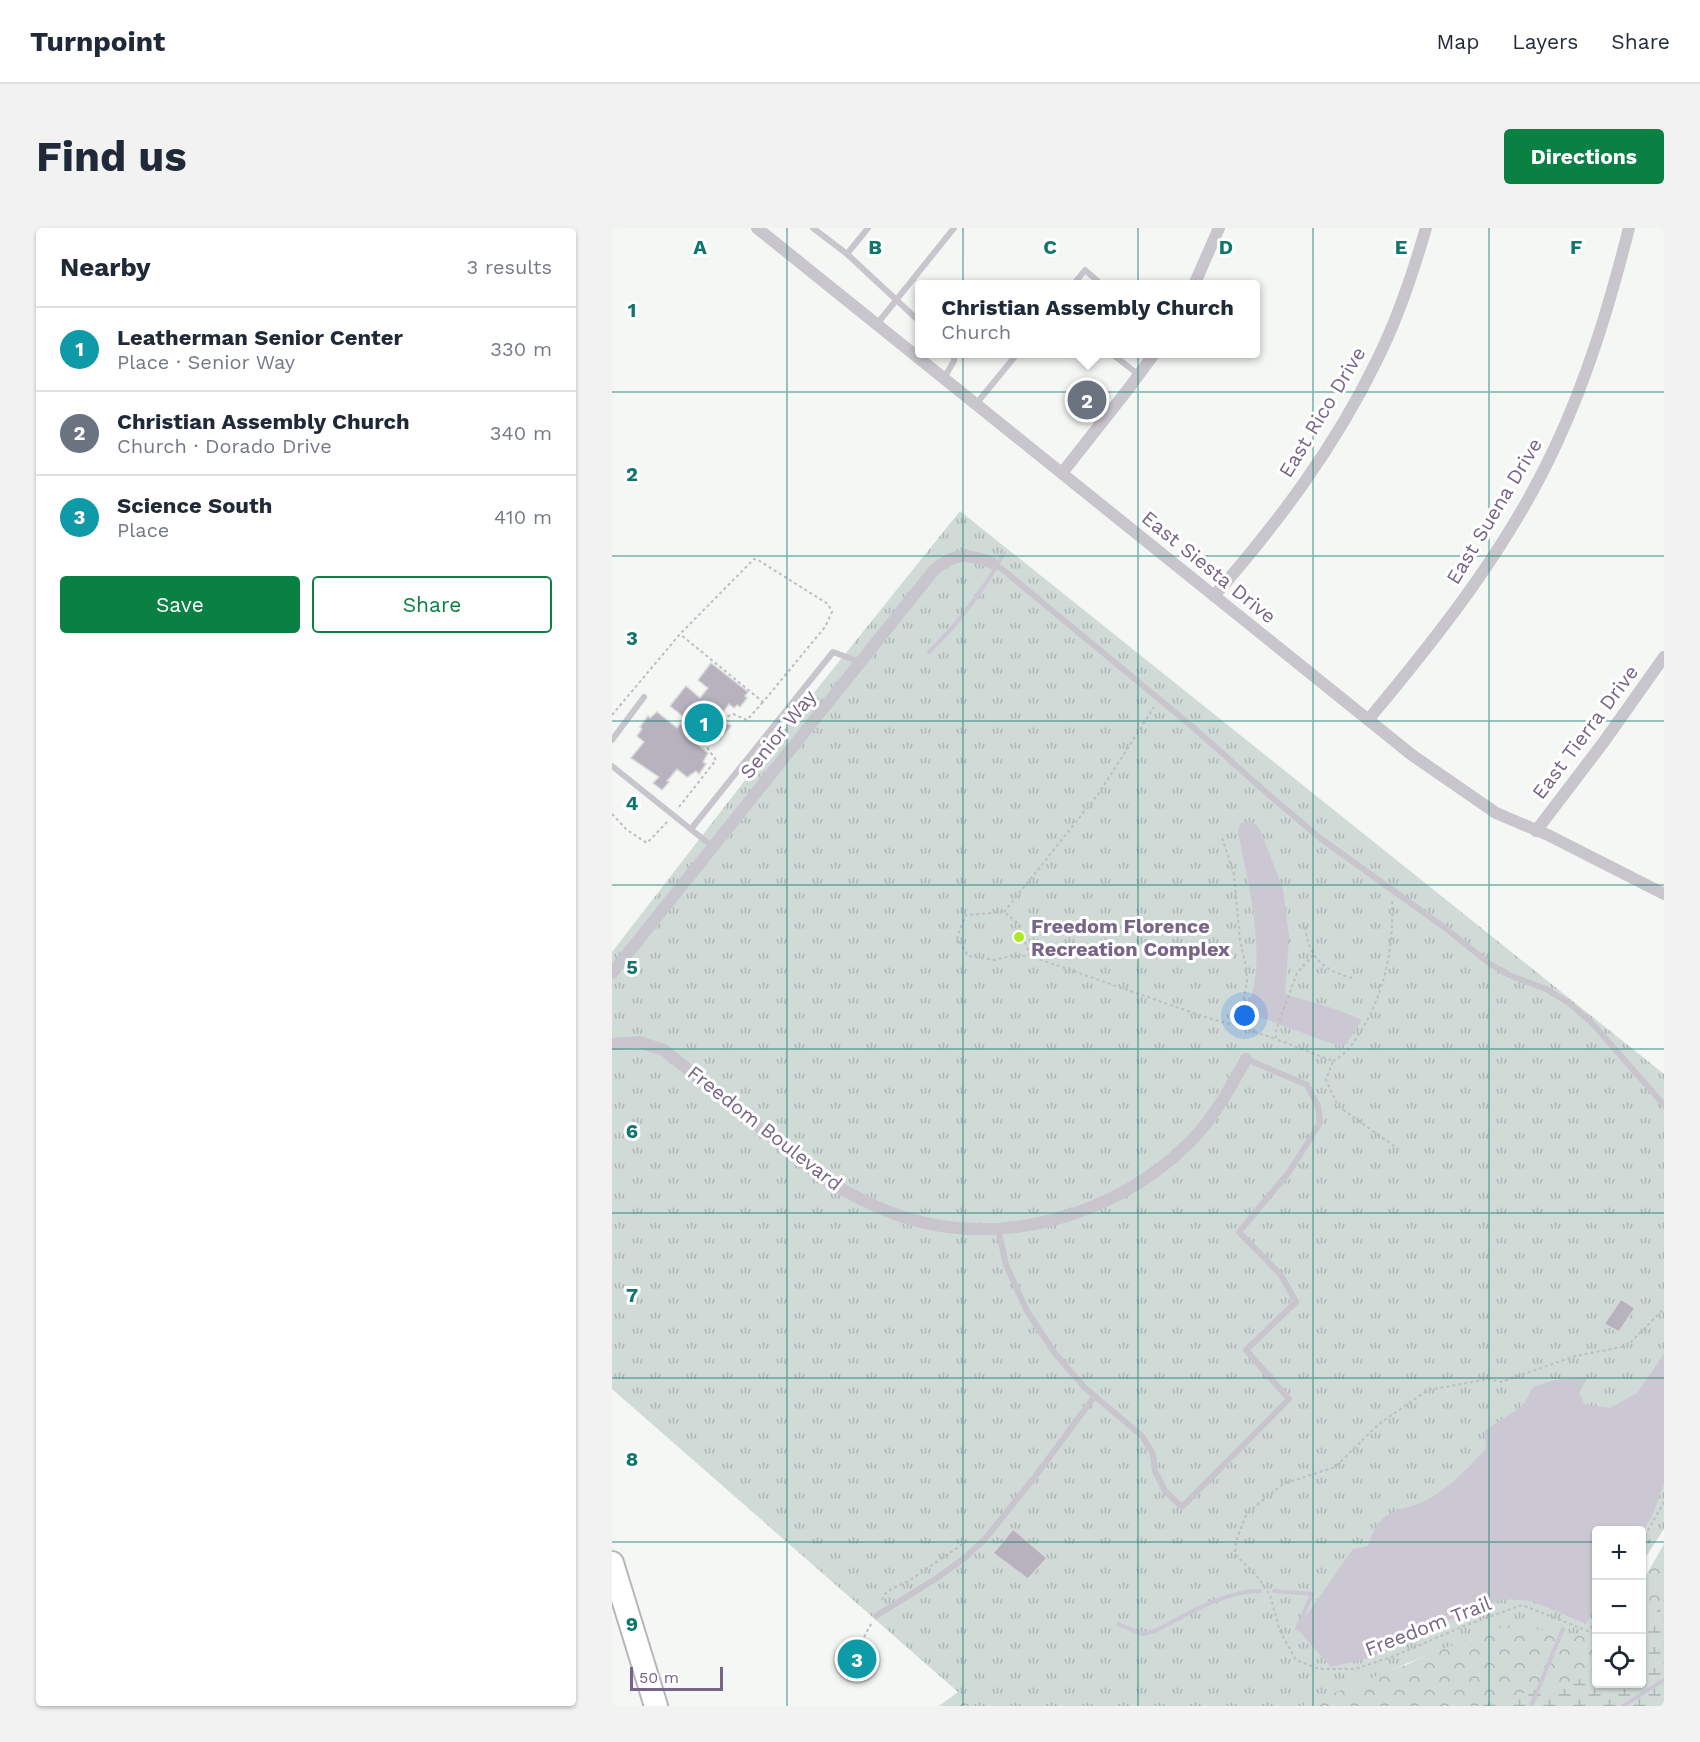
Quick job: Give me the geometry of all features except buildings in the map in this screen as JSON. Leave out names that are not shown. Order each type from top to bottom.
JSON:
[{"type":"highway","points":[[612,1563],[656,1706]]},
{"type":"street","points":[[1196,280],[1219,228]]},
{"type":"street","name":"East Rico Drive","points":[[1214,596],[1295,496],[1322,459],[1351,410],[1378,359],[1395,320],[1426,228]]},
{"type":"street","name":"East Suena Drive","points":[[1368,720],[1470,591],[1536,484],[1555,447],[1588,369],[1629,228]]},
{"type":"street","name":"East Siesta Drive","points":[[764,230],[915,356]]},
{"type":"street","name":"East Siesta Drive","points":[[918,358],[1412,755],[1482,804],[1569,845],[1664,894]]},
{"type":"street","points":[[1062,473],[1151,358]]},
{"type":"street","name":"Senior Way","points":[[612,973],[934,570],[945,561],[959,555],[975,556],[997,566]]},
{"type":"street","name":"East Tierra Drive","points":[[1536,831],[1603,743],[1664,657]]},
{"type":"street","name":"Freedom Boulevard","points":[[612,1044],[639,1042],[664,1050],[821,1177],[845,1192],[881,1209],[930,1223],[956,1227],[998,1228],[1047,1222],[1077,1213],[1113,1198],[1148,1177],[1171,1160],[1209,1120],[1246,1059]]},
{"type":"lane","points":[[813,228],[847,254],[915,317]]},
{"type":"lane","points":[[847,254],[868,228]]},
{"type":"lane","points":[[877,325],[954,228]]},
{"type":"lane","points":[[1077,280],[1085,270],[1096,280]]},
{"type":"lane","points":[[943,378],[954,358]]},
{"type":"lane","points":[[976,404],[1014,358]]},
{"type":"lane","points":[[1117,358],[1139,375]]},
{"type":"lane","points":[[997,566],[1159,699],[1320,838],[1391,887],[1490,964],[1509,975],[1546,989],[1569,1003],[1593,1024],[1664,1105]]},
{"type":"lane","points":[[691,829],[833,652],[860,662]]},
{"type":"lane","points":[[612,740],[644,697]]},
{"type":"lane","points":[[612,766],[713,846]]},
{"type":"lane","points":[[998,1228],[1006,1265],[1027,1311],[1054,1352],[1094,1397],[1142,1436],[1153,1454],[1155,1471],[1165,1491],[1182,1507],[1289,1400],[1246,1350],[1296,1302],[1281,1275],[1239,1232],[1289,1172],[1312,1137],[1320,1123],[1318,1106],[1307,1085],[1246,1059]]},
{"type":"lane","points":[[876,1616],[966,1557],[985,1539],[1094,1397]]},
{"type":"path","points":[[612,715],[680,634],[754,559],[759,560],[828,604],[832,612],[825,627],[747,720],[733,714],[722,719]]},
{"type":"path","points":[[680,634],[763,702]]},
{"type":"path","points":[[1004,912],[1099,793],[1159,699]]},
{"type":"path","points":[[612,814],[627,830],[647,843],[659,833],[716,760],[706,746],[710,733]]},
{"type":"path","points":[[1222,838],[1234,874],[1240,940],[1246,966],[1247,982],[1242,1020],[1246,1029]]},
{"type":"path","points":[[1030,956],[1020,924],[1004,912],[966,915],[957,937],[968,956],[994,960],[1010,956],[1030,956],[1202,1016],[1276,1039],[1333,1061],[1342,1057],[1372,1013],[1384,980],[1392,920],[1391,887]]},
{"type":"path","points":[[1305,927],[1307,941],[1313,955],[1327,968],[1352,978]]},
{"type":"path","points":[[1276,1039],[1276,1030],[1297,973],[1313,955]]},
{"type":"path","points":[[1333,1061],[1326,1080],[1338,1106],[1398,1149]]},
{"type":"path","name":"Freedom Trail","points":[[1592,1626],[1588,1631],[1522,1605],[1464,1626],[1394,1656],[1355,1669],[1319,1669],[1296,1660],[1280,1632],[1270,1595],[1257,1576],[1235,1554],[1236,1541],[1247,1513],[1283,1484],[1335,1467],[1380,1423],[1428,1390],[1489,1379],[1501,1382],[1575,1356],[1627,1346],[1664,1309]]},
{"type":"path","points":[[1646,1533],[1664,1502]]},
{"type":"path","points":[[864,1637],[885,1594],[948,1555],[975,1535]]},
{"type":"green space","points":[[960,511],[1664,1074],[1664,1529],[1646,1557],[1646,1526],[1592,1526],[1592,1636],[1502,1625],[1302,1706],[974,1706],[612,1389],[612,952],[780,735]]},
{"type":"green space","points":[[1664,1544],[1664,1706],[939,1706],[1076,1605],[1357,1679],[1406,1665],[1508,1616],[1592,1620],[1592,1688],[1646,1688],[1646,1575]]},
{"type":"green space","points":[[1664,1597],[1664,1706],[1477,1706],[1539,1689],[1559,1686],[1592,1675],[1592,1688],[1646,1688],[1646,1629]]},
{"type":"shaded area","points":[[1251,821],[1259,827],[1283,889],[1289,937],[1285,994],[1362,1020],[1347,1043],[1341,1047],[1257,1016],[1248,1007],[1254,987],[1256,943],[1251,897],[1238,832],[1241,823]]},
{"type":"shaded area","points":[[1664,1354],[1664,1484],[1652,1517],[1646,1526],[1592,1526],[1592,1614],[1586,1624],[1532,1601],[1503,1599],[1402,1638],[1387,1650],[1372,1657],[1331,1667],[1297,1629],[1353,1549],[1368,1546],[1374,1531],[1387,1515],[1423,1502],[1455,1480],[1486,1449],[1485,1430],[1523,1406],[1533,1387],[1555,1380],[1588,1377],[1579,1393],[1585,1405],[1610,1408],[1637,1393]]},
{"type":"waterway","points":[[929,652],[970,606],[1004,553]]},
{"type":"waterway","points":[[1118,1624],[1142,1634],[1155,1631],[1219,1599],[1260,1591]]},
{"type":"waterway","points":[[1274,1591],[1312,1594],[1297,1629],[1302,1629]]},
{"type":"waterway","points":[[1531,1706],[1563,1629]]},
{"type":"waterway","points":[[1623,1706],[1664,1680]]},
{"type":"place","name":"Christian Assembly Church","points":[[1087,400]]},
{"type":"place","name":"Leatherman Senior Center","points":[[704,723]]},
{"type":"place","name":"Freedom Florence Recreation Complex","points":[[1019,937]]},
{"type":"place","name":"Science South","points":[[857,1659]]}]
